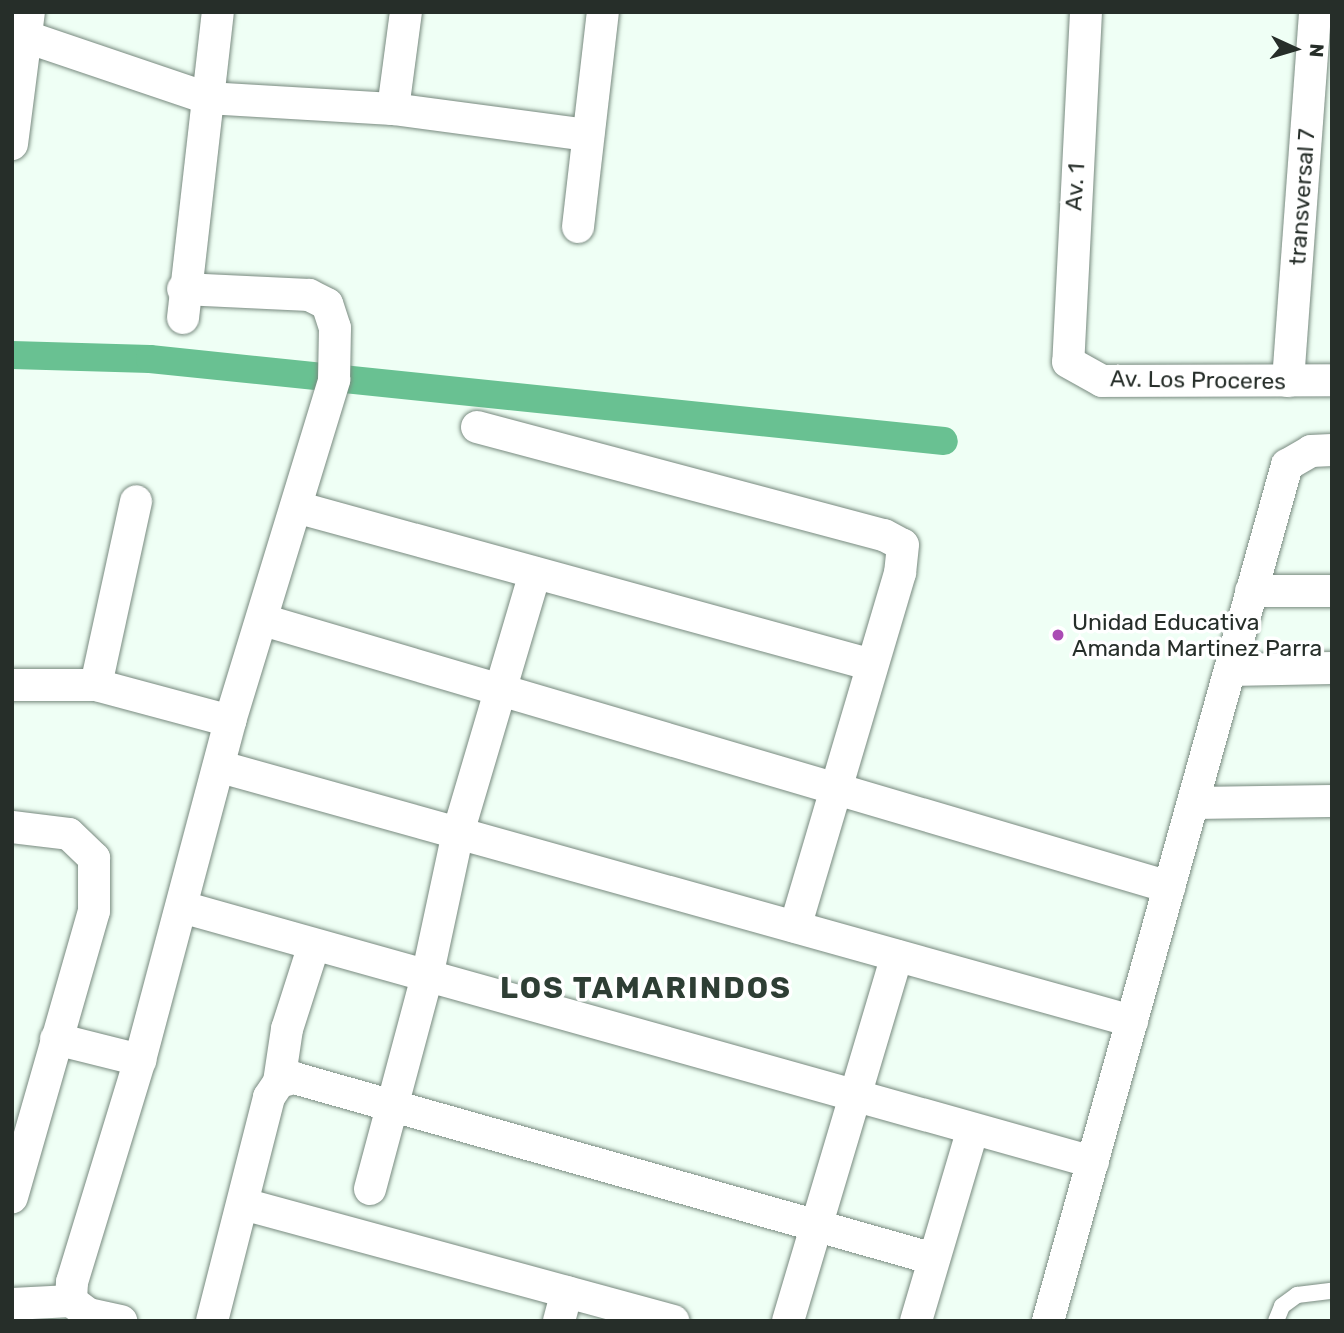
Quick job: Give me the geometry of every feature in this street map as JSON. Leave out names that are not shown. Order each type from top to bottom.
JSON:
[{"type":"street","points":[[71,1301],[72,1282],[140,1060],[220,767],[230,721],[263,620],[334,380],[335,328],[327,304],[309,295],[183,304],[218,12]]},
{"type":"street","points":[[393,109],[406,12]]},
{"type":"street","points":[[579,227],[603,12]]},
{"type":"street","name":"Av. 1","points":[[1068,362],[1086,12]]},
{"type":"street","name":"transversal 7","points":[[1288,381],[1315,12]]},
{"type":"street","points":[[12,144],[22,27],[208,98],[393,109],[588,135]]},
{"type":"street","name":"Av. Los Proceres","points":[[1068,362],[1102,381],[1332,380]]},
{"type":"street","points":[[477,427],[884,535],[903,545],[900,573],[796,927]]},
{"type":"street","points":[[1048,1321],[1287,465],[1311,451],[1332,450]]},
{"type":"street","points":[[96,685],[136,501]]},
{"type":"street","points":[[296,507],[872,665]]},
{"type":"street","points":[[370,1189],[426,977],[458,833],[535,573]]},
{"type":"street","points":[[1251,591],[1332,591]]},
{"type":"street","points":[[263,620],[1169,887]]},
{"type":"street","points":[[1230,670],[1332,668]]},
{"type":"street","points":[[12,685],[96,685],[230,721]]},
{"type":"street","points":[[220,767],[1132,1021]]},
{"type":"street","points":[[1193,803],[1332,801]]},
{"type":"street","points":[[12,827],[69,834],[94,858],[94,911],[56,1039],[20,1134],[12,1197]]},
{"type":"street","points":[[182,907],[1093,1162]]},
{"type":"street","points":[[212,1321],[269,1097],[279,1082],[287,1029],[314,945]]},
{"type":"street","points":[[788,1321],[853,1096],[897,956]]},
{"type":"street","points":[[56,1039],[140,1060]]},
{"type":"street","points":[[279,1082],[293,1078],[391,1108],[934,1259]]},
{"type":"street","points":[[916,1321],[973,1129]]},
{"type":"street","points":[[243,1204],[563,1306],[673,1321]]},
{"type":"street","points":[[12,1304],[71,1301],[88,1314],[121,1321]]},
{"type":"lane","points":[[1276,1321],[1283,1306],[1297,1295],[1332,1291]]},
{"type":"waterway","points":[[12,355],[150,359],[944,441]]},
{"type":"place","name":"Unidad Educativa Amanda Martinez Parra","points":[[1058,635]]},
{"type":"district","name":"LOS TAMARINDOS","points":[[646,988]]}]
